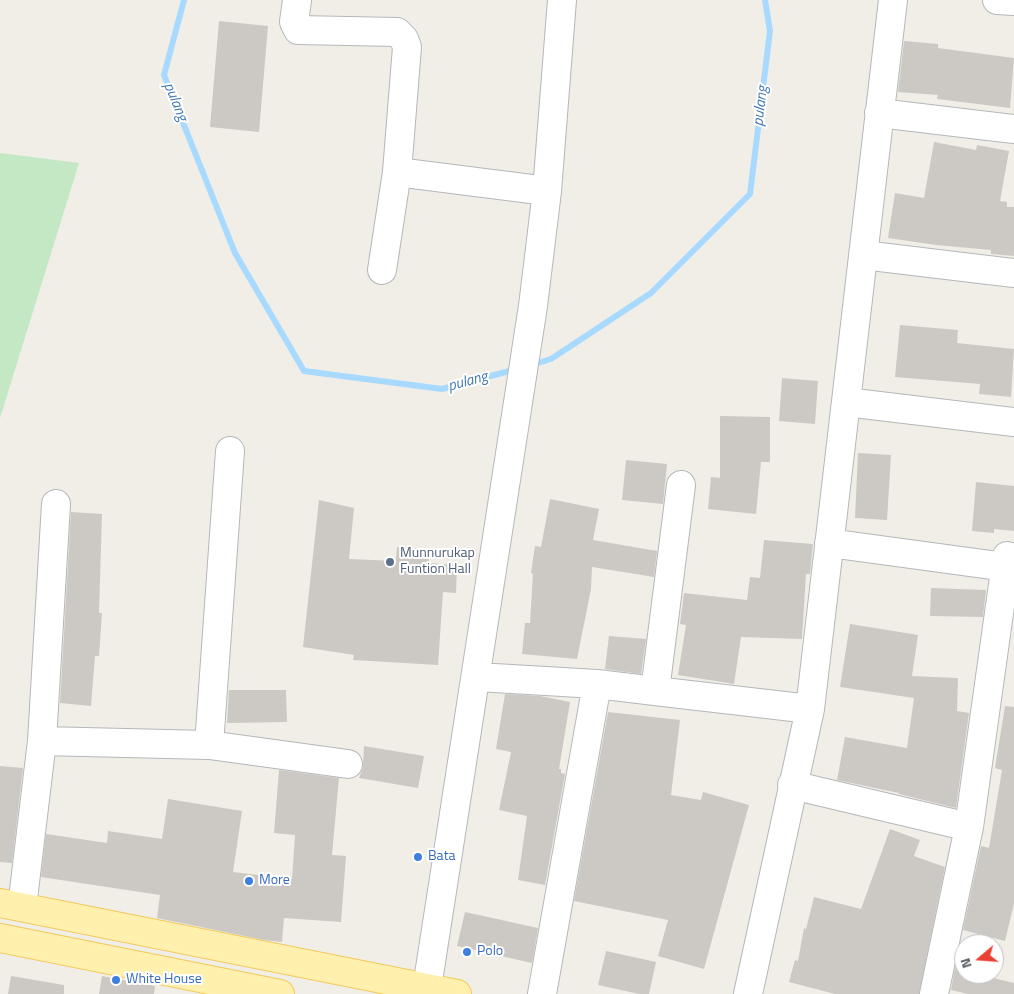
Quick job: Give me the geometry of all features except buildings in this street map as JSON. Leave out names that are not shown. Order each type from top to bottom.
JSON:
[{"type":"main road","points":[[11,905],[427,991],[457,994]]},
{"type":"main road","points":[[0,938],[278,994]]},
{"type":"street","points":[[297,0],[294,22],[298,30],[397,32],[404,39],[407,47],[397,172],[382,270]]},
{"type":"street","points":[[427,991],[533,306],[547,191],[562,0]]},
{"type":"street","points":[[748,994],[810,709],[893,0]]},
{"type":"street","points":[[997,0],[1014,1]]},
{"type":"street","points":[[879,113],[1014,130]]},
{"type":"street","points":[[397,172],[547,191]]},
{"type":"street","points":[[863,255],[1014,273]]},
{"type":"street","points":[[846,402],[1014,422]]},
{"type":"street","points":[[209,745],[230,451]]},
{"type":"street","points":[[655,691],[681,485]]},
{"type":"street","points":[[11,905],[42,742],[56,504]]},
{"type":"street","points":[[829,543],[1010,562],[969,827],[934,994]]},
{"type":"street","points":[[477,677],[597,684],[810,709]]},
{"type":"street","points":[[542,994],[597,684]]},
{"type":"street","points":[[42,742],[209,745],[348,764]]},
{"type":"street","points":[[792,785],[969,827]]},
{"type":"green space","points":[[0,153],[79,163],[0,418]]},
{"type":"waterway","name":"pulang","points":[[184,0],[164,75],[235,253],[304,371],[442,389],[517,369]]},
{"type":"waterway","name":"pulang","points":[[531,365],[551,359],[651,293],[750,194],[770,31],[765,0]]},
{"type":"place","name":"Munnurukap Funtion Hall","points":[[390,562]]},
{"type":"place","name":"Bata","points":[[418,857]]},
{"type":"place","name":"More","points":[[249,881]]},
{"type":"place","name":"Polo","points":[[467,952]]},
{"type":"place","name":"White House","points":[[116,980]]}]
